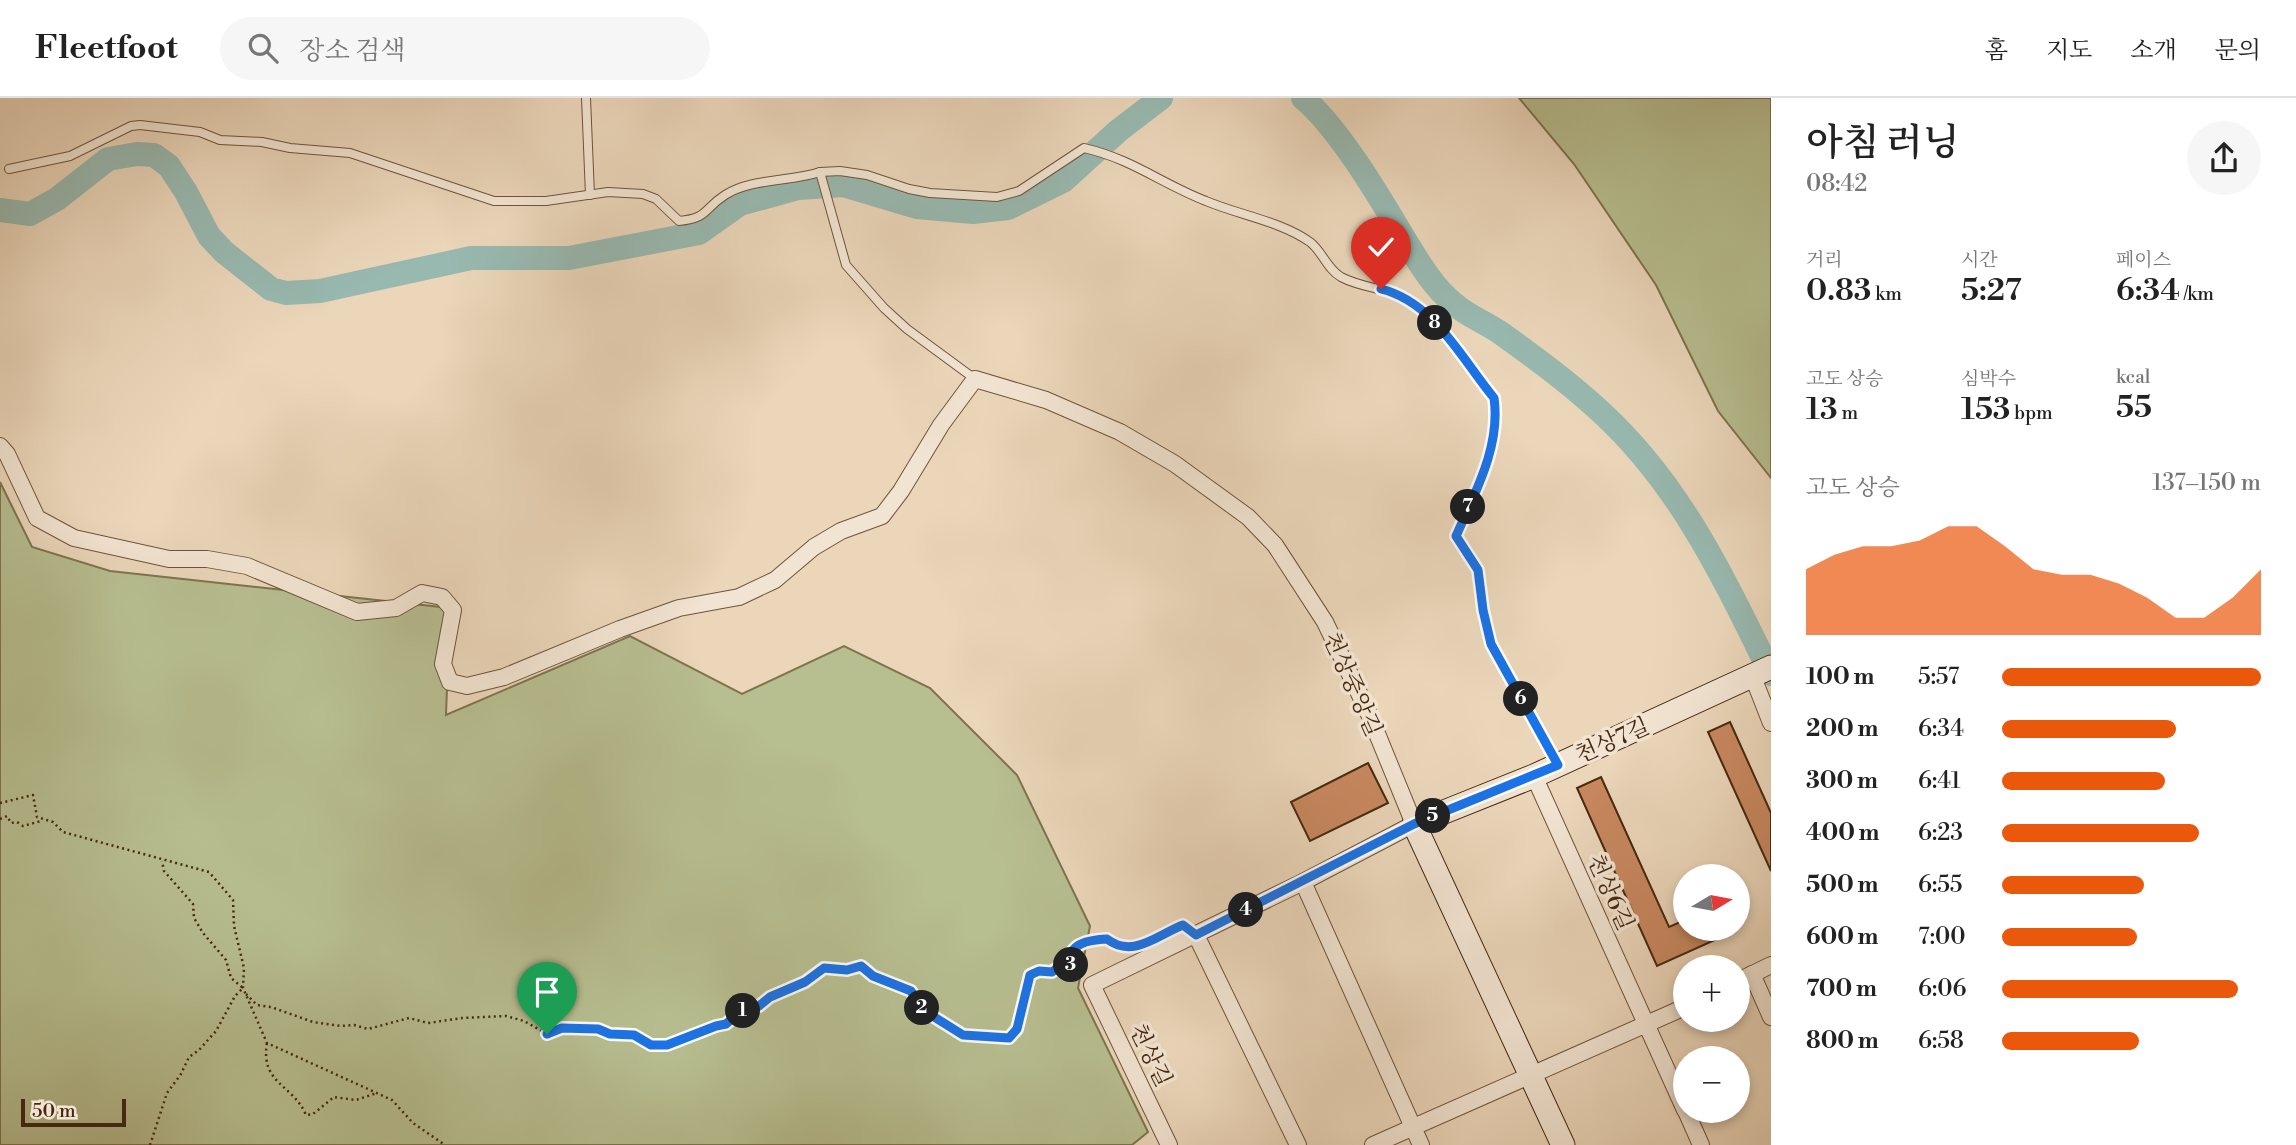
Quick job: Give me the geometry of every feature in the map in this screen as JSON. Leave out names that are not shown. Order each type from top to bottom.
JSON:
[{"type":"street","points":[[0,446],[7,454],[37,518],[74,537],[169,559],[207,559],[247,566],[357,612],[396,608],[422,593],[442,597],[453,610],[443,664],[450,682],[467,686],[504,677],[679,608],[739,597],[775,580],[814,547],[841,531],[882,516],[901,491],[941,425],[975,379]]},
{"type":"street","name":"천상중앙길","points":[[975,379],[1046,400],[1120,432],[1175,464],[1248,517],[1275,545],[1325,622],[1368,714],[1414,824],[1563,1145]]},
{"type":"street","name":"천상7길","points":[[1092,985],[1303,883],[1414,824],[1534,776],[1761,672]]},
{"type":"street","points":[[1761,672],[1771,723]]},
{"type":"street","name":"천상6길","points":[[1534,776],[1673,1083]]},
{"type":"street","points":[[1303,883],[1422,1145]]},
{"type":"street","points":[[1196,935],[1298,1145]]},
{"type":"street","points":[[1750,975],[1771,965]]},
{"type":"street","name":"천상길","points":[[1092,985],[1169,1145]]},
{"type":"street","points":[[1750,985],[1771,1017]]},
{"type":"street","points":[[1373,1145],[1673,1013]]},
{"type":"street","name":"천상6길","points":[[1691,1123],[1701,1145]]},
{"type":"lane","points":[[586,98],[590,195]]},
{"type":"lane","points":[[9,169],[70,156],[131,126],[141,125],[200,132],[220,140],[262,142],[290,148],[351,153],[494,201],[546,201],[608,192],[643,194],[656,200],[679,221],[699,219],[725,194],[755,184],[840,170],[930,193],[997,197],[1019,191],[1084,148],[1110,154],[1203,200],[1291,231],[1312,243],[1331,269],[1342,278],[1400,294],[1420,307],[1494,398],[1496,415],[1486,467],[1456,536],[1478,570],[1491,644],[1558,765]]},
{"type":"lane","points":[[821,175],[846,265],[856,279],[907,329],[936,349],[945,360],[975,379]]},
{"type":"path","points":[[0,803],[33,795],[37,817],[53,822],[63,832],[209,872],[233,900],[234,926],[244,968],[243,988],[235,996],[216,1031],[189,1057],[167,1093],[150,1145]]},
{"type":"path","points":[[0,819],[7,816],[11,823],[17,822],[23,826],[44,820]]},
{"type":"path","points":[[162,861],[164,870],[193,904],[194,918],[226,960],[231,978],[243,988],[267,1043],[265,1056],[275,1082],[291,1093],[306,1115],[313,1114],[334,1097],[356,1100],[377,1093]]},
{"type":"path","points":[[246,994],[257,1005],[341,1026],[354,1025],[368,1029],[409,1018],[428,1023],[506,1016],[524,1021],[547,1034],[562,1028],[598,1029],[610,1034],[634,1035],[651,1045],[667,1045],[726,1024],[740,1012],[759,1006],[770,997],[805,982],[824,968],[847,970],[861,966],[873,976],[911,991],[923,1010],[963,1035],[1009,1038],[1017,1029],[1030,975],[1039,971],[1052,972],[1061,965],[1070,966],[1073,963],[1069,956],[1072,950],[1080,944],[1095,940],[1107,939],[1116,946],[1136,948]]},
{"type":"path","points":[[267,1043],[392,1100],[413,1123],[445,1145]]},
{"type":"green space","points":[[1519,98],[1771,98],[1771,478],[1718,411],[1656,285],[1574,164]]},
{"type":"green space","points":[[0,482],[32,547],[110,571],[450,608],[446,715],[630,636],[742,694],[844,646],[930,688],[1017,775],[1090,926],[1078,988],[1148,1132],[1132,1145],[0,1145]]},
{"type":"building","points":[[1730,722],[1771,813],[1771,871],[1708,732]]},
{"type":"building","points":[[1368,763],[1388,803],[1310,841],[1291,802]]},
{"type":"building","points":[[1601,777],[1669,927],[1673,925],[1673,942],[1710,942],[1681,955],[1673,955],[1673,959],[1657,966],[1577,788]]},
{"type":"waterway","points":[[0,210],[30,214],[57,199],[108,159],[137,154],[154,155],[169,166],[209,236],[224,252],[271,289],[286,293],[320,291],[471,258],[569,258],[699,233],[740,204],[798,188],[843,185],[917,207],[973,212],[1008,208],[1063,181],[1118,131],[1161,98]]},
{"type":"waterway","points":[[1303,98],[1345,145],[1421,265],[1446,297],[1541,362],[1578,392],[1602,413],[1656,472],[1718,569],[1771,674]]},
{"type":"route","points":[[547,1034],[562,1028],[598,1029],[610,1034],[634,1035],[651,1045],[667,1045],[726,1024],[740,1012],[759,1006],[785,989],[805,982],[824,968],[847,970],[861,966],[873,976],[911,991],[923,1010],[963,1035],[973,1038],[1009,1038],[1017,1029],[1030,975],[1039,971],[1052,972],[1061,965],[1070,966],[1073,963],[1069,956],[1080,944],[1107,939],[1116,946],[1136,948],[1183,925],[1196,935],[1303,883],[1414,824],[1558,765],[1491,644],[1478,570],[1456,536],[1486,467],[1496,415],[1494,398],[1420,307],[1400,294],[1381,289]]}]
